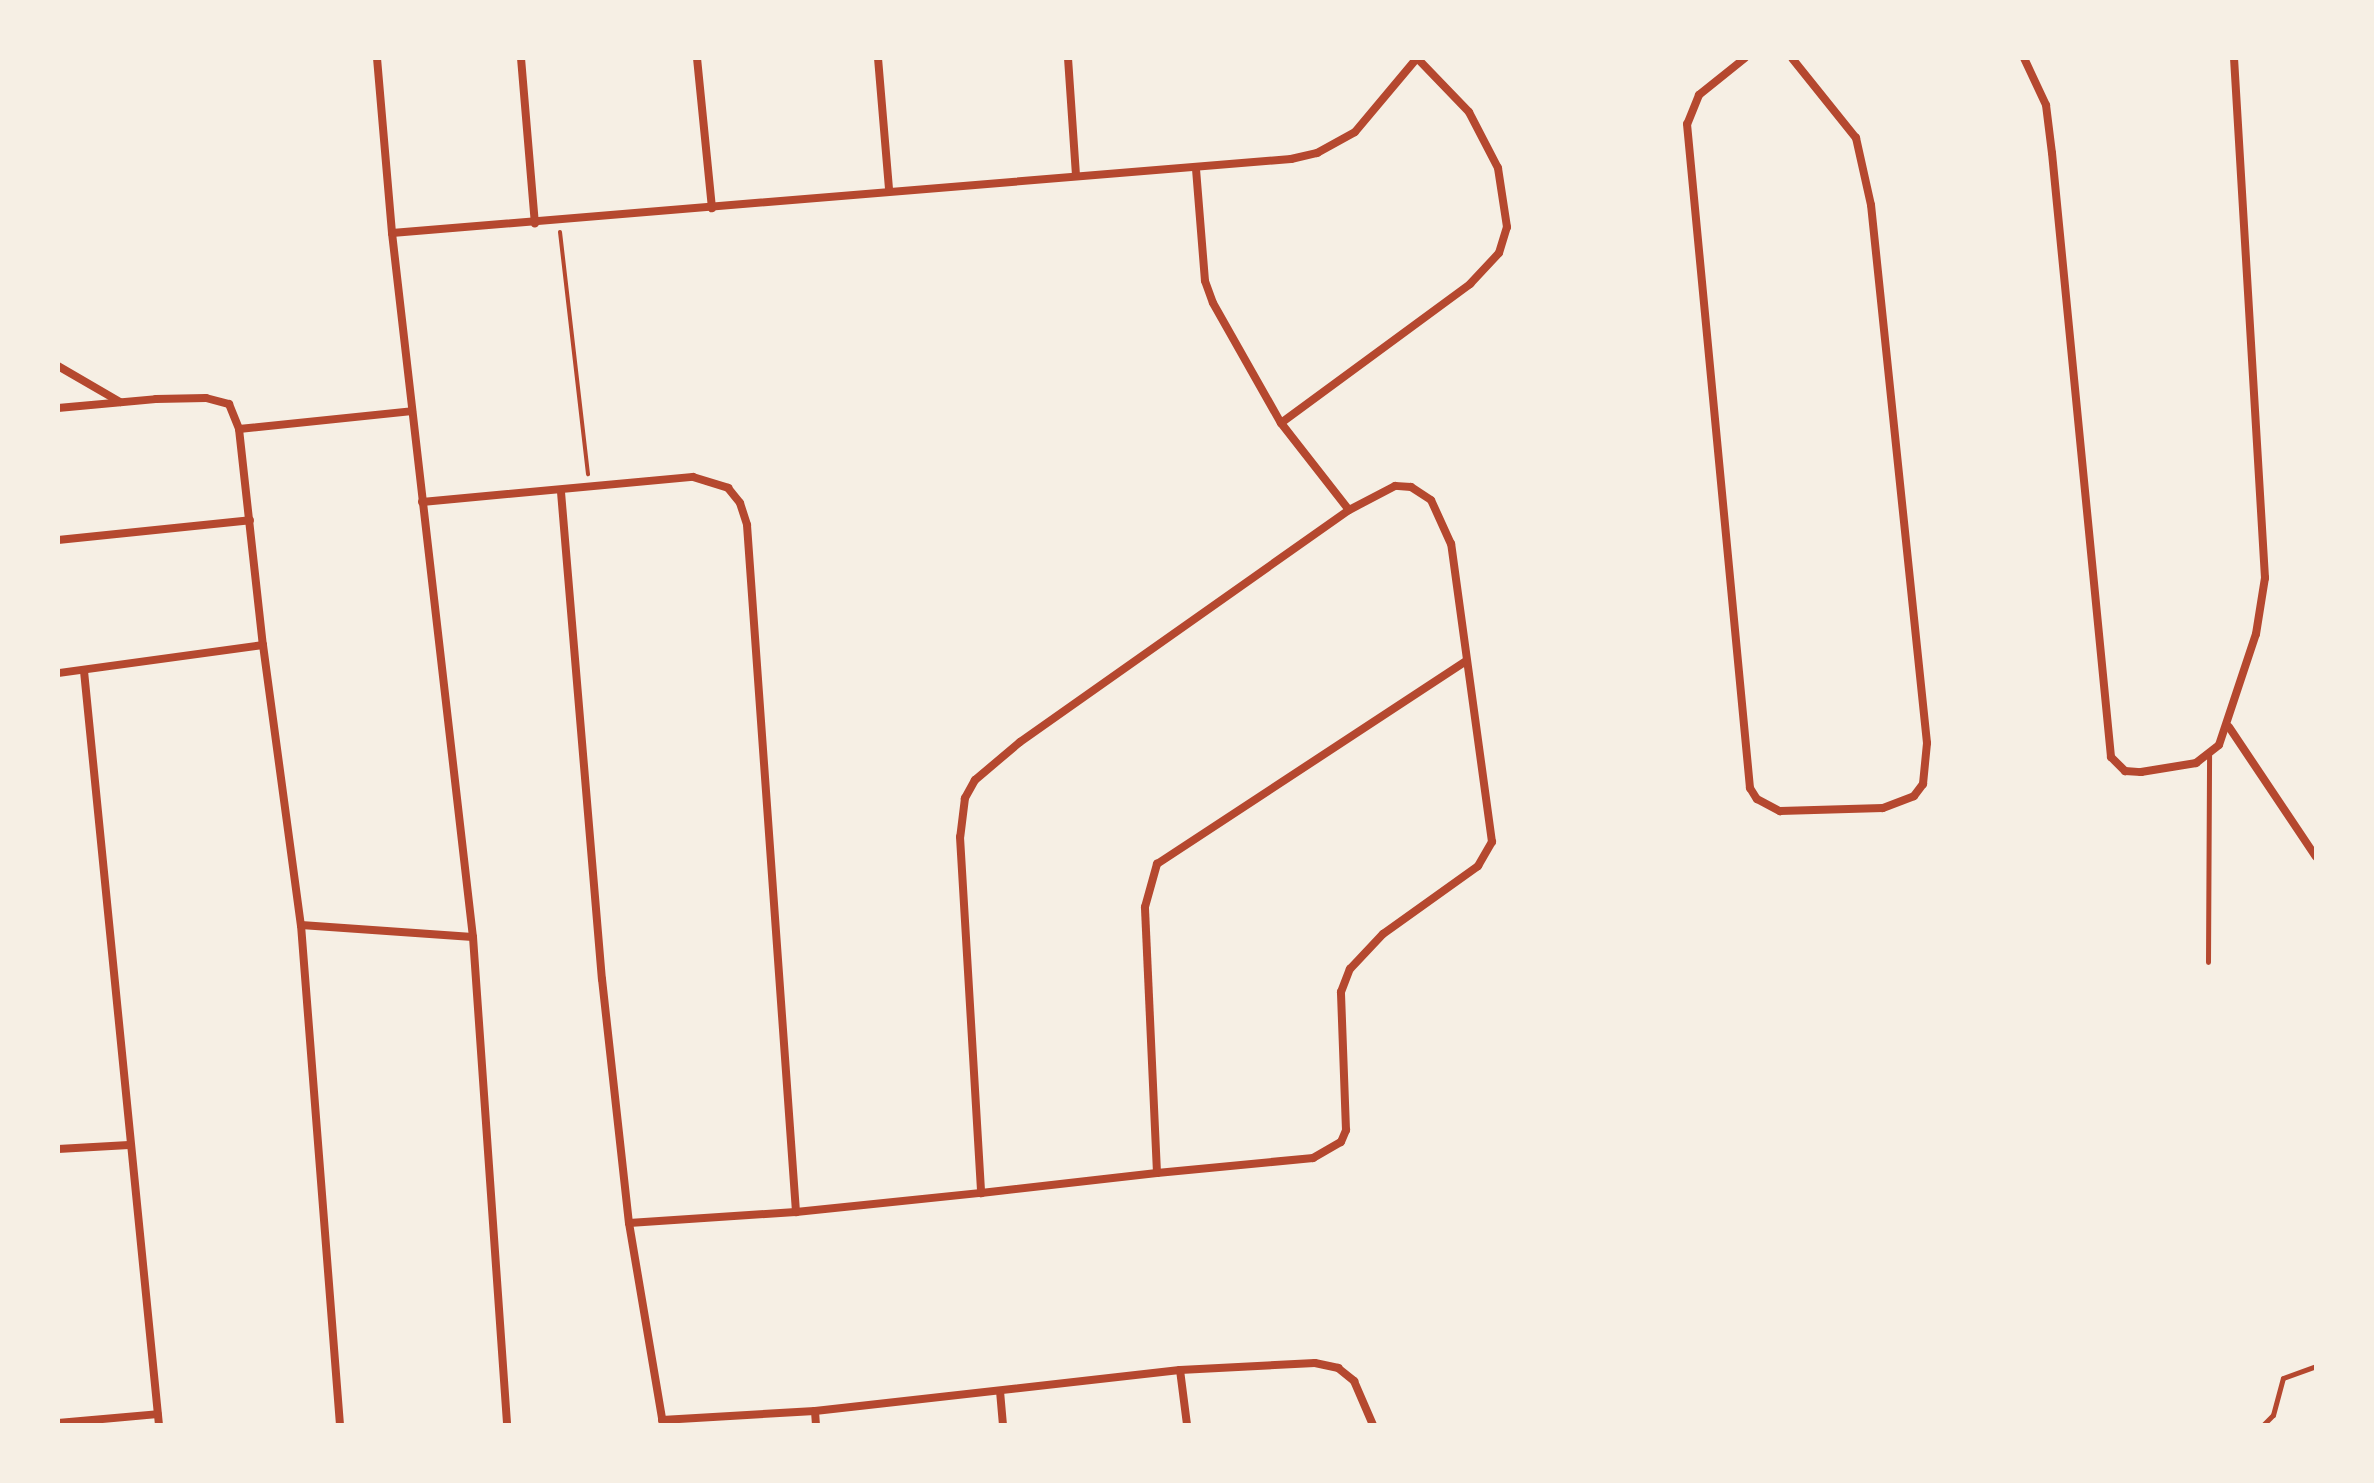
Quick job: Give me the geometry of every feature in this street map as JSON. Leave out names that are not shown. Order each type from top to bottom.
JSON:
[{"type":"street","points":[[377,58],[392,233],[473,937],[507,1425]]},
{"type":"street","points":[[521,58],[535,223]]},
{"type":"street","points":[[697,58],[712,208]]},
{"type":"street","points":[[878,58],[889,190]]},
{"type":"street","points":[[1068,58],[1076,174]]},
{"type":"street","points":[[392,233],[558,222],[1076,174],[1196,169],[1291,159],[1338,143],[1371,118],[1417,58],[1469,112],[1498,168],[1507,227],[1499,253],[1470,284],[1281,423]]},
{"type":"street","points":[[1745,58],[1699,95],[1687,124],[1750,788],[1757,799],[1780,811],[1883,808],[1914,796],[1923,784],[1927,743],[1871,205],[1856,138],[1792,58]]},
{"type":"street","points":[[2024,58],[2046,105],[2052,153],[2111,757],[2125,771],[2141,772],[2196,763],[2209,755],[2229,727],[2256,634],[2266,550],[2234,58]]},
{"type":"street","points":[[1196,169],[1205,281],[1281,423],[1349,510]]},
{"type":"street","points":[[58,366],[121,402]]},
{"type":"street","points":[[58,408],[121,402],[221,401],[236,414],[301,925],[340,1425]]},
{"type":"street","points":[[239,429],[412,411]]},
{"type":"street","points":[[422,502],[703,479],[728,488],[740,503],[747,525],[796,1212]]},
{"type":"street","points":[[629,1223],[796,1212],[981,1193],[1157,1173],[1313,1158],[1341,1142],[1346,1130],[1341,992],[1350,969],[1383,934],[1478,866],[1492,842],[1451,544],[1431,500],[1411,487],[1395,486],[1349,510],[992,762],[965,798],[960,837],[981,1193]]},
{"type":"street","points":[[561,492],[602,979],[629,1223],[663,1422],[815,1411],[1180,1370],[1315,1363],[1338,1368],[1354,1381],[1373,1425]]},
{"type":"street","points":[[58,540],[250,520]]},
{"type":"street","points":[[58,673],[263,645]]},
{"type":"street","points":[[1157,1173],[1145,907],[1157,864],[1466,661]]},
{"type":"street","points":[[84,671],[159,1425]]},
{"type":"street","points":[[2229,727],[2316,857]]},
{"type":"street","points":[[301,925],[473,937]]},
{"type":"street","points":[[58,1149],[129,1145]]},
{"type":"street","points":[[1180,1370],[1187,1425]]},
{"type":"street","points":[[1000,1391],[1003,1425]]},
{"type":"street","points":[[815,1411],[816,1425]]},
{"type":"street","points":[[58,1423],[158,1414]]},
{"type":"lane","points":[[2208,962],[2209,755]]},
{"type":"lane","points":[[2263,1425],[2273,1415],[2283,1378],[2316,1366]]},
{"type":"path","points":[[558,222],[589,486]]}]
